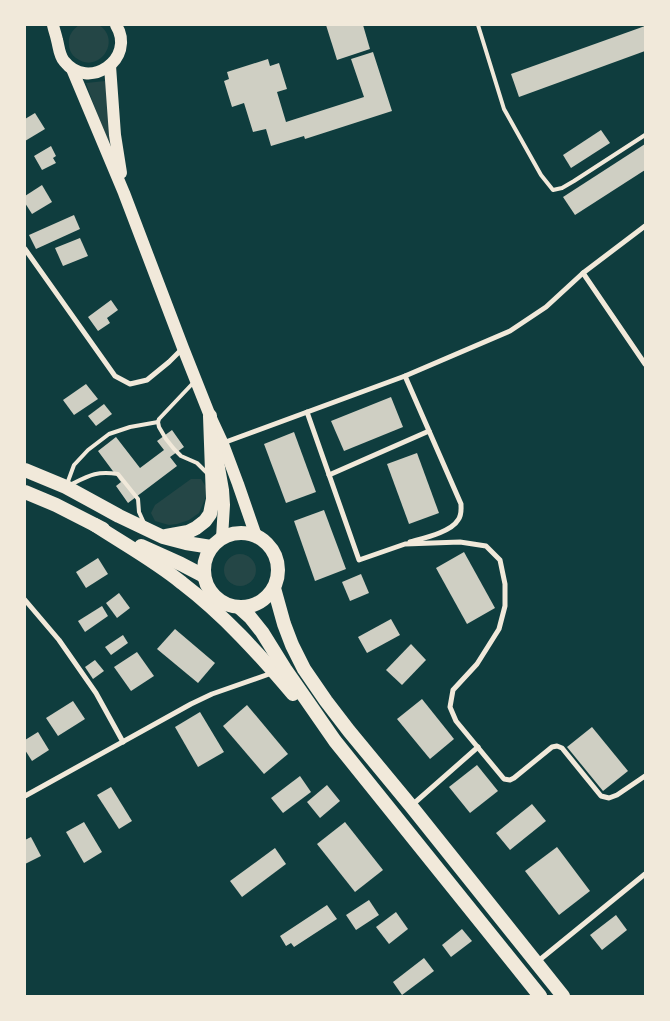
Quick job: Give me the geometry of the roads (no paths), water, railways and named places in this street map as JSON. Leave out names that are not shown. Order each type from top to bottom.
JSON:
[{"type":"highway","points":[[163,537],[188,532],[205,521],[210,514],[213,499],[210,416]]},
{"type":"highway","points":[[25,470],[66,487],[163,537],[211,548]]},
{"type":"highway","points":[[25,492],[204,576]]},
{"type":"highway","points":[[95,525],[183,584],[222,617],[256,652],[335,741],[540,996]]},
{"type":"highway","points":[[245,533],[256,536],[266,543],[274,553],[278,564],[278,577],[274,588],[259,603],[240,608],[227,605],[216,598],[208,588],[204,576],[206,556],[211,548],[222,538],[233,534],[245,533]]},
{"type":"highway","points":[[274,588],[292,645],[304,668],[326,701],[563,996]]},
{"type":"highway","points":[[240,608],[262,632],[335,741]]},
{"type":"main road","points":[[53,25],[59,52],[64,61],[81,73],[92,74],[110,66],[117,58],[121,39],[116,25]]},
{"type":"main road","points":[[58,41],[63,25]]},
{"type":"main road","points":[[110,66],[115,135],[124,193]]},
{"type":"main road","points":[[72,68],[124,193],[196,381],[223,444],[256,536]]},
{"type":"main road","points":[[210,416],[223,490],[222,538]]},
{"type":"street","points":[[223,444],[405,376],[510,331],[546,308],[583,273],[645,226]]},
{"type":"street","points":[[25,249],[115,376],[130,384],[147,380],[183,348]]},
{"type":"street","points":[[583,273],[645,364]]},
{"type":"street","points":[[307,412],[359,560],[442,531],[459,520],[461,504],[405,376]]},
{"type":"street","points":[[329,475],[429,431]]},
{"type":"street","points":[[405,544],[460,542],[486,546],[500,560],[505,584],[505,606],[499,629],[477,664],[454,690],[450,706],[456,721],[504,779],[510,780],[552,747],[557,746],[562,748],[601,796],[609,798],[617,795],[645,776]]},
{"type":"street","points":[[25,600],[59,640],[96,693],[123,742]]},
{"type":"street","points":[[25,796],[191,704],[212,694],[275,673]]},
{"type":"street","points":[[411,806],[478,747]]},
{"type":"street","points":[[536,963],[645,874]]},
{"type":"lane","points":[[478,25],[504,108],[541,176],[553,190],[562,188],[574,181],[645,135]]},
{"type":"lane","points":[[66,487],[74,465],[88,450],[109,434],[130,427],[158,422],[196,381]]},
{"type":"lane","points":[[158,422],[166,439],[181,456],[197,463],[212,479]]},
{"type":"lane","points":[[66,487],[94,474],[106,472],[118,474],[138,499],[139,512],[147,530]]}]
